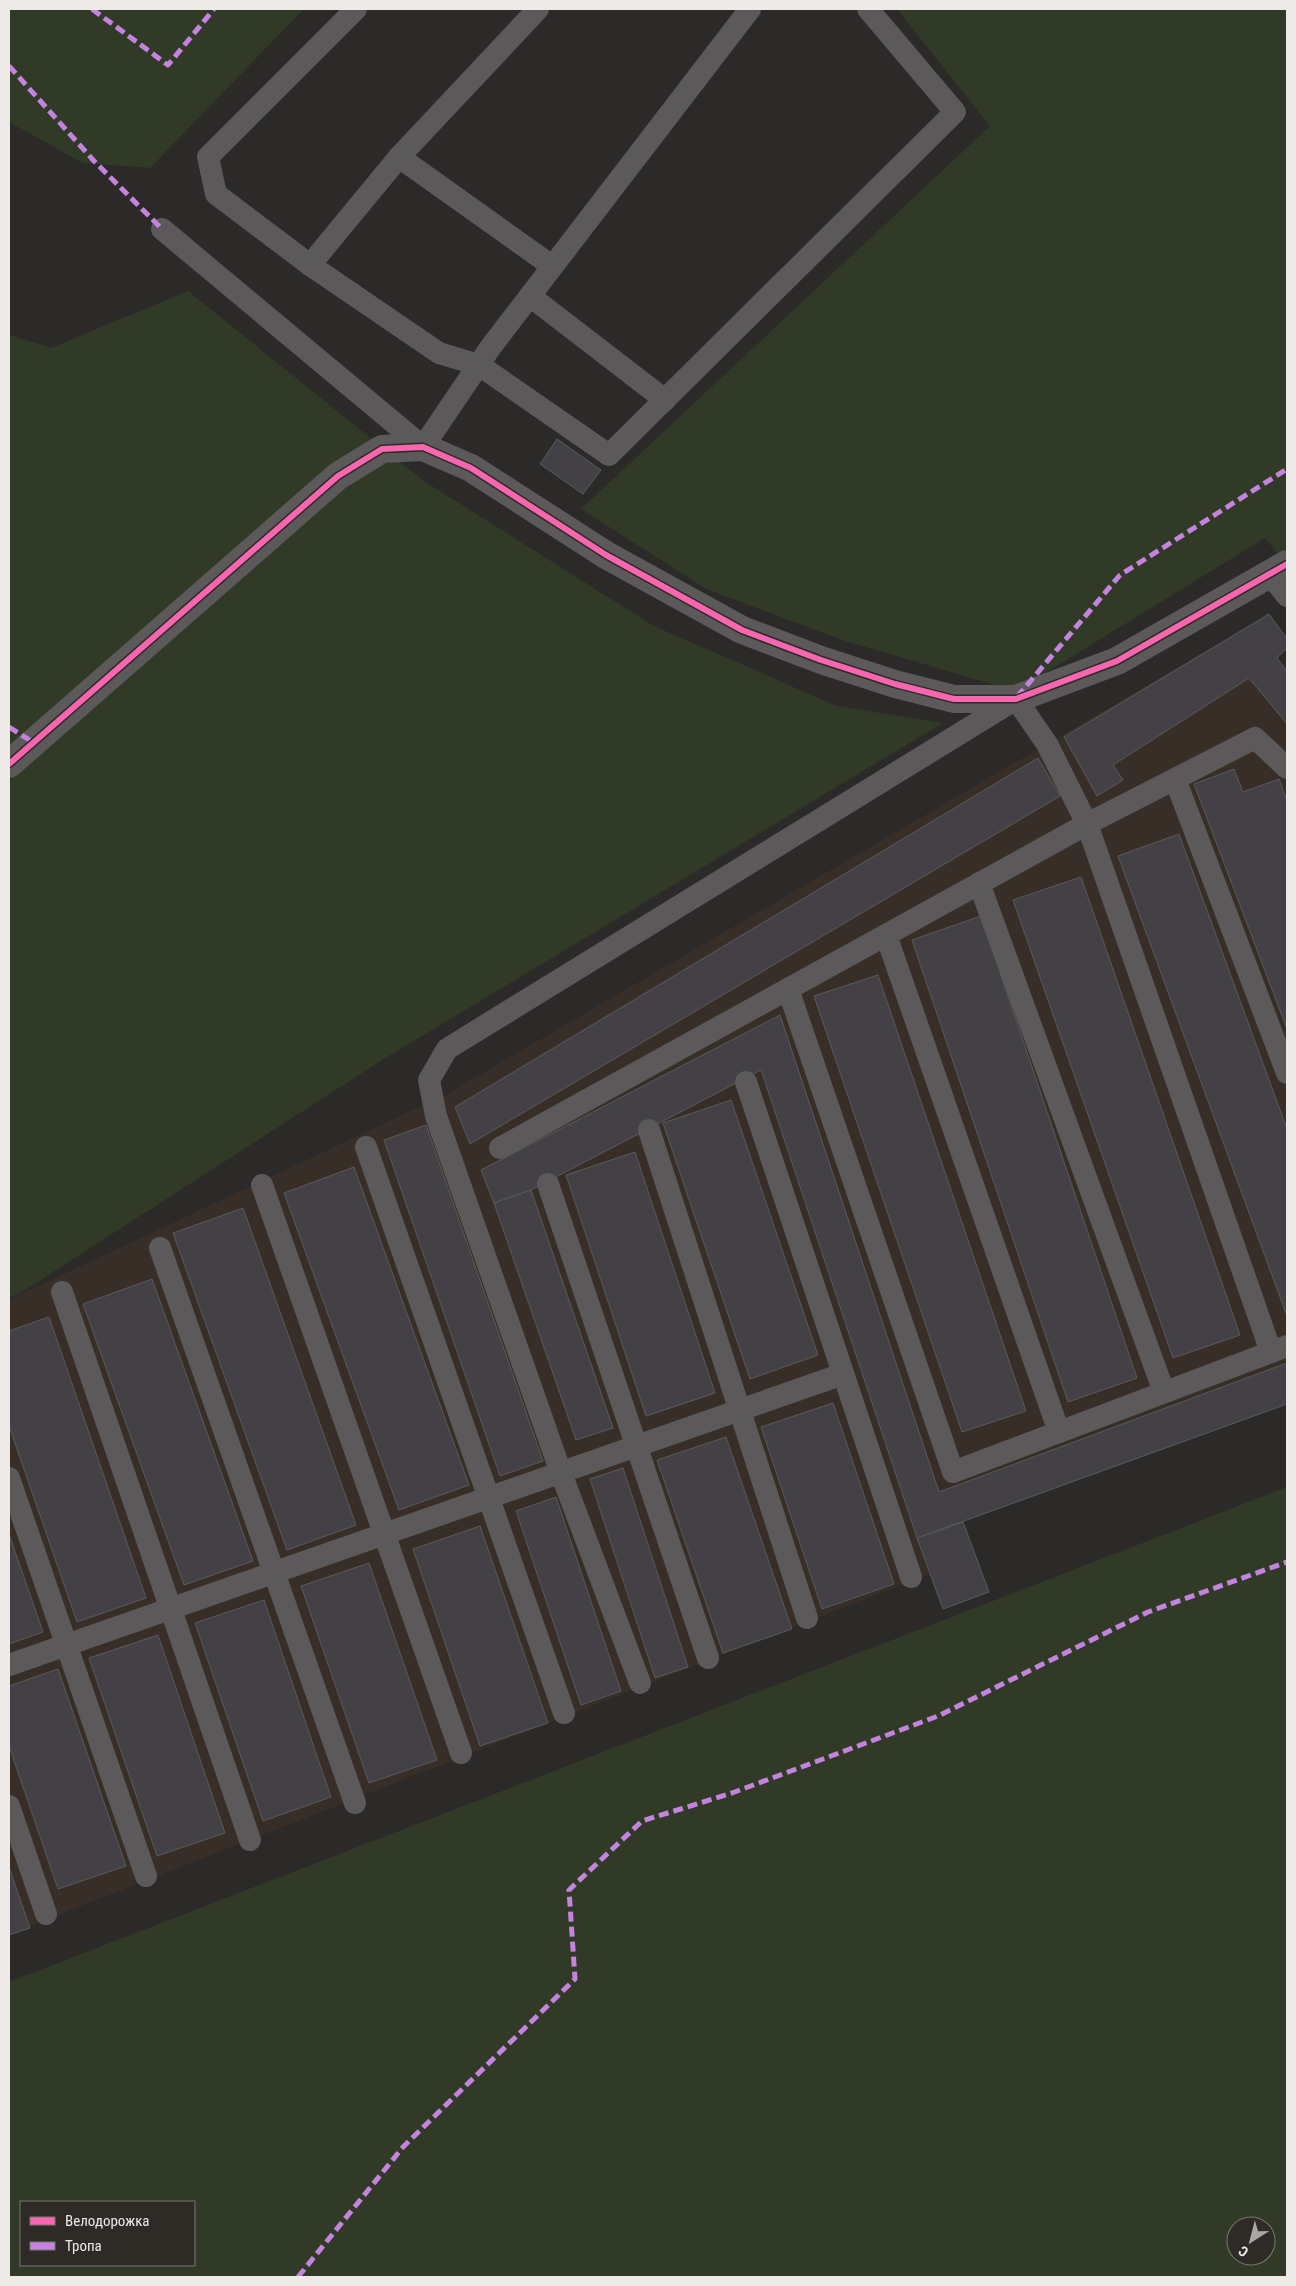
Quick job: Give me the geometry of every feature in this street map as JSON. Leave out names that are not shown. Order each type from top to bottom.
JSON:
[{"type":"street","points":[[9,764],[338,476],[382,449],[422,447],[471,468],[606,555],[742,630],[821,660],[895,684],[954,699],[1016,699],[1117,661],[1278,568]]},
{"type":"lane","points":[[356,9],[208,158],[216,194],[310,266],[439,353],[479,365],[609,455],[955,112],[868,9]]},
{"type":"lane","points":[[310,266],[399,157],[538,9]]},
{"type":"lane","points":[[162,229],[422,447],[479,365],[552,266],[750,9]]},
{"type":"lane","points":[[399,157],[552,266]]},
{"type":"lane","points":[[530,296],[665,400]]},
{"type":"lane","points":[[1278,568],[1287,596]]},
{"type":"lane","points":[[640,1684],[561,1473],[436,1116],[430,1080],[446,1049],[1016,699],[1047,744],[1087,824],[1279,1349],[953,1472],[788,989]]},
{"type":"lane","points":[[500,1148],[1087,824],[1255,738],[1287,768]]},
{"type":"lane","points":[[1175,779],[1287,1073]]},
{"type":"lane","points":[[979,884],[1164,1392]]},
{"type":"lane","points":[[886,935],[1059,1432]]},
{"type":"lane","points":[[746,1082],[911,1577]]},
{"type":"lane","points":[[649,1130],[808,1618]]},
{"type":"lane","points":[[366,1147],[564,1713]]},
{"type":"lane","points":[[548,1184],[708,1658]]},
{"type":"lane","points":[[262,1185],[461,1753]]},
{"type":"lane","points":[[160,1248],[355,1802]]},
{"type":"lane","points":[[62,1292],[250,1840]]},
{"type":"lane","points":[[9,1665],[843,1374]]},
{"type":"lane","points":[[9,1478],[146,1876]]},
{"type":"lane","points":[[9,1806],[46,1914]]},
{"type":"shaded area","points":[[1249,626],[1287,672],[1287,1404],[917,1538],[929,1574],[9,1934],[9,1300],[447,1094]]},
{"type":"green space","points":[[9,9],[304,9],[150,168],[83,163],[9,122]]},
{"type":"green space","points":[[897,9],[1287,9],[1287,565],[1265,538],[1016,691],[845,641],[706,589],[581,509],[990,126]]},
{"type":"green space","points":[[188,291],[424,481],[654,626],[837,706],[943,723],[387,1057],[25,1290],[9,1298],[9,335],[51,348]]},
{"type":"green space","points":[[1287,1487],[1287,2277],[9,2277],[9,1982]]},
{"type":"building","points":[[557,439],[601,470],[583,494],[540,464]]},
{"type":"building","points":[[1269,614],[1287,639],[1287,648],[1277,658],[1287,671],[1287,724],[1249,678],[1113,765],[1123,780],[1097,796],[1064,737]]},
{"type":"building","points":[[1038,758],[1060,796],[470,1144],[455,1107]]},
{"type":"building","points":[[1234,769],[1243,792],[1279,779],[1287,801],[1287,1029],[1194,784]]},
{"type":"building","points":[[1179,834],[1287,1129],[1287,1316],[1118,856]]},
{"type":"building","points":[[1081,877],[1240,1335],[1173,1358],[1013,900]]},
{"type":"building","points":[[981,916],[1137,1378],[1068,1402],[912,940]]},
{"type":"building","points":[[878,975],[1026,1411],[962,1432],[814,996]]},
{"type":"building","points":[[780,1015],[939,1492],[1287,1363],[1287,1404],[917,1538],[761,1070],[531,1190],[494,1203],[481,1170]]},
{"type":"building","points":[[731,1100],[818,1355],[750,1379],[663,1123]]},
{"type":"building","points":[[426,1125],[543,1461],[500,1476],[384,1140]]},
{"type":"building","points":[[635,1152],[715,1393],[646,1416],[566,1175]]},
{"type":"building","points":[[354,1167],[469,1485],[399,1510],[284,1193]]},
{"type":"building","points":[[531,1190],[613,1428],[576,1440],[494,1203]]},
{"type":"building","points":[[243,1208],[356,1525],[287,1550],[173,1233]]},
{"type":"building","points":[[152,1279],[253,1561],[184,1585],[83,1304]]},
{"type":"building","points":[[49,1317],[146,1598],[77,1622],[9,1426],[9,1331]]},
{"type":"building","points":[[833,1403],[894,1584],[822,1609],[761,1427]]},
{"type":"building","points":[[726,1437],[792,1629],[723,1653],[657,1460]]},
{"type":"building","points":[[623,1468],[688,1667],[655,1678],[590,1479]]},
{"type":"building","points":[[556,1497],[621,1691],[581,1705],[516,1511]]},
{"type":"building","points":[[963,1522],[989,1592],[943,1609],[917,1538]]},
{"type":"building","points":[[480,1526],[548,1723],[480,1746],[413,1549]]},
{"type":"building","points":[[9,1534],[43,1632],[9,1644]]},
{"type":"building","points":[[369,1563],[437,1760],[369,1783],[301,1586]]},
{"type":"building","points":[[264,1600],[331,1797],[263,1821],[195,1623]]},
{"type":"building","points":[[158,1635],[225,1833],[157,1856],[89,1658]]},
{"type":"building","points":[[58,1669],[126,1866],[58,1889],[9,1746],[9,1686]]},
{"type":"building","points":[[9,1867],[30,1928],[9,1935]]},
{"type":"marked path","points":[[92,9],[168,65],[214,9]]},
{"type":"marked path","points":[[9,66],[94,161],[162,229]]},
{"type":"marked path","points":[[1017,697],[1120,575],[1287,469]]},
{"type":"marked path","points":[[9,727],[34,743]]},
{"type":"marked path","points":[[298,2277],[403,2147],[575,1979],[569,1890],[642,1821],[732,1793],[938,1716],[1148,1612],[1287,1562]]},
{"type":"cycle path","points":[[9,764],[338,476],[382,449],[423,447],[471,468],[606,555],[742,630],[821,660],[895,684],[954,699],[1016,699],[1117,661],[1287,564]]}]
